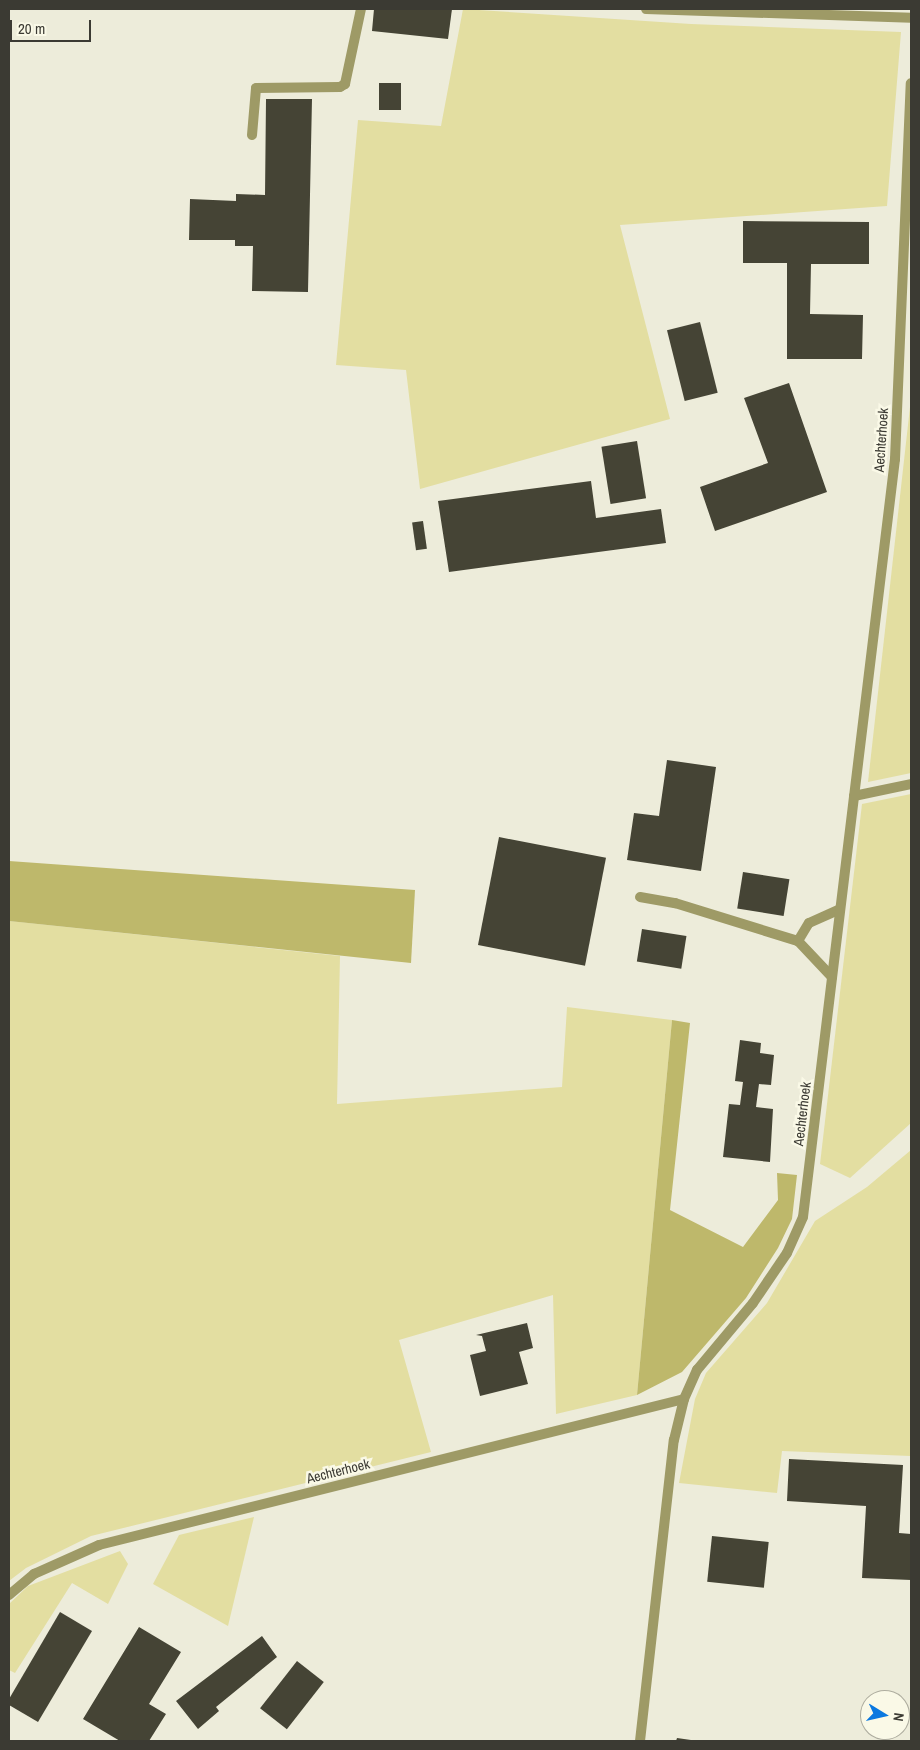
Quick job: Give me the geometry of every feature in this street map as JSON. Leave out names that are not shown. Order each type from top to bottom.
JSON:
[{"type":"street","points":[[252,135],[256,88],[340,88],[345,84],[361,9]]},
{"type":"street","points":[[646,9],[911,18]]},
{"type":"street","name":"Aechterhoek","points":[[640,1741],[674,1440],[684,1399],[697,1370],[752,1303],[787,1253],[803,1217],[895,460],[911,83]]},
{"type":"street","points":[[854,796],[911,784]]},
{"type":"street","points":[[640,897],[675,903],[798,941],[832,977]]},
{"type":"street","points":[[798,941],[808,923],[840,909]]},
{"type":"street","name":"Aechterhoek","points":[[9,1595],[34,1574],[99,1545],[684,1399]]},
{"type":"shaded area","points":[[463,9],[691,24],[901,32],[887,206],[620,225],[670,419],[420,489],[406,370],[336,365],[358,120],[441,126]]},
{"type":"shaded area","points":[[910,407],[911,773],[868,782]]},
{"type":"shaded area","points":[[911,794],[911,1123],[850,1178],[820,1164],[862,804]]},
{"type":"shaded area","points":[[9,861],[415,890],[411,963],[9,921]]},
{"type":"shaded area","points":[[9,921],[340,956],[337,1104],[562,1087],[567,1007],[672,1020],[637,1395],[556,1414],[553,1295],[399,1340],[431,1452],[91,1536],[26,1568],[9,1581]]},
{"type":"shaded area","points":[[672,1020],[690,1023],[670,1210],[743,1247],[778,1200],[777,1173],[797,1175],[792,1219],[778,1248],[746,1298],[682,1372],[637,1395]]},
{"type":"shaded area","points":[[911,1150],[911,1456],[782,1451],[777,1493],[679,1483],[695,1399],[706,1373],[767,1303],[815,1221],[867,1187]]},
{"type":"shaded area","points":[[254,1517],[228,1626],[153,1584],[179,1535]]},
{"type":"shaded area","points":[[120,1551],[128,1564],[108,1604],[72,1583],[15,1673],[9,1670],[9,1604],[28,1586]]},
{"type":"building","points":[[374,9],[452,9],[448,39],[372,31]]},
{"type":"building","points":[[379,83],[401,83],[401,110],[379,110]]},
{"type":"building","points":[[266,99],[312,99],[308,292],[252,291],[253,246],[235,246],[235,240],[189,240],[190,199],[236,201],[236,194],[265,195]]},
{"type":"building","points":[[743,221],[869,222],[869,264],[811,264],[810,314],[863,315],[862,359],[787,359],[787,263],[743,263]]},
{"type":"building","points":[[700,322],[718,393],[685,401],[667,330]]},
{"type":"building","points":[[789,383],[827,492],[715,531],[700,487],[768,463],[744,398]]},
{"type":"building","points":[[637,441],[646,498],[611,504],[601,447]]},
{"type":"building","points":[[591,481],[596,518],[661,509],[666,543],[449,572],[438,501]]},
{"type":"building","points":[[423,521],[427,549],[416,550],[412,523]]},
{"type":"building","points":[[667,760],[716,767],[701,871],[627,860],[634,813],[659,816]]},
{"type":"building","points":[[499,837],[606,858],[585,966],[478,945]]},
{"type":"building","points":[[743,872],[789,879],[784,916],[737,909]]},
{"type":"building","points":[[642,929],[686,936],[681,969],[637,962]]},
{"type":"building","points":[[740,1040],[761,1043],[760,1053],[774,1055],[771,1085],[759,1084],[756,1107],[773,1109],[770,1162],[723,1157],[729,1104],[740,1105],[743,1082],[735,1081]]},
{"type":"building","points":[[527,1323],[533,1348],[519,1352],[528,1384],[480,1396],[470,1355],[486,1351],[482,1336],[476,1335]]},
{"type":"building","points":[[789,1459],[903,1465],[899,1533],[911,1534],[911,1580],[862,1578],[866,1506],[787,1501]]},
{"type":"building","points":[[712,1536],[769,1542],[764,1588],[707,1582]]},
{"type":"building","points":[[60,1612],[92,1631],[38,1722],[9,1705],[9,1699]]},
{"type":"building","points":[[139,1627],[181,1652],[149,1704],[166,1714],[149,1741],[120,1741],[83,1719]]},
{"type":"building","points":[[262,1636],[277,1657],[216,1707],[219,1711],[198,1729],[176,1701]]},
{"type":"building","points":[[297,1661],[324,1682],[287,1729],[260,1708]]},
{"type":"building","points":[[677,1738],[691,1740],[691,1741],[676,1741]]}]
